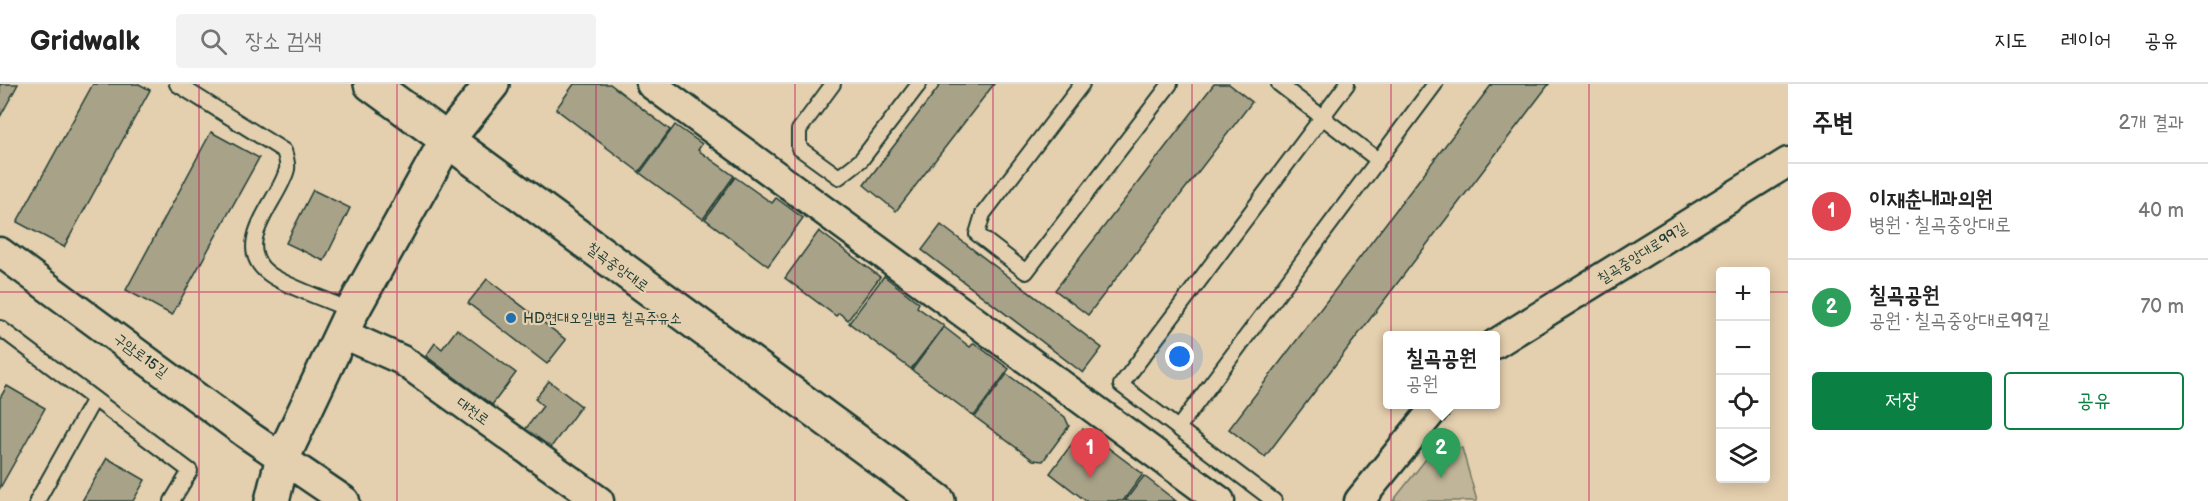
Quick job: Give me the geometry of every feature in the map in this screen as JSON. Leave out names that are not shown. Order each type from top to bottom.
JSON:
[{"type":"main road","name":"칠곡중앙대로","points":[[370,84],[926,498]]},
{"type":"main road","points":[[272,501],[283,457],[346,322],[447,140],[492,84]]},
{"type":"street","points":[[651,84],[1220,501]]},
{"type":"street","name":"칠곡중앙대로99길","points":[[1500,341],[1788,162]]},
{"type":"street","name":"구암로15길","points":[[0,252],[244,432],[283,457]]},
{"type":"street","name":"대천로","points":[[346,322],[599,501]]},
{"type":"street","points":[[1359,501],[1435,409]]},
{"type":"street","points":[[283,457],[345,501]]},
{"type":"lane","points":[[177,84],[284,152],[287,171],[258,224],[255,245],[257,261],[268,273],[346,322]]},
{"type":"lane","points":[[833,84],[799,130],[799,148],[839,177],[861,160],[919,84]]},
{"type":"lane","points":[[1082,84],[983,214],[977,234],[1026,272],[1170,84]]},
{"type":"lane","points":[[1279,84],[1378,160]]},
{"type":"lane","points":[[1274,501],[1121,385],[1347,84]]},
{"type":"lane","points":[[1178,428],[1435,84]]},
{"type":"lane","points":[[0,328],[190,471],[172,501]]},
{"type":"lane","points":[[37,501],[94,399]]},
{"type":"shaded area","points":[[1462,448],[1477,501],[1393,501],[1430,454]]},
{"type":"building","points":[[0,84],[18,84],[0,117]]},
{"type":"building","points":[[93,84],[139,84],[150,90],[64,247],[17,222]]},
{"type":"building","points":[[574,84],[610,84],[670,130],[639,172],[556,109]]},
{"type":"building","points":[[941,84],[994,84],[896,211],[864,185]]},
{"type":"building","points":[[1214,84],[1229,84],[1252,102],[1088,315],[1055,290]]},
{"type":"building","points":[[1492,84],[1549,84],[1265,457],[1229,429]]},
{"type":"building","points":[[675,125],[702,144],[698,150],[734,176],[703,219],[640,173]]},
{"type":"building","points":[[211,132],[259,158],[172,315],[126,290]]},
{"type":"building","points":[[735,177],[772,203],[776,198],[803,218],[768,266],[705,219]]},
{"type":"building","points":[[313,190],[350,208],[324,261],[286,243]]},
{"type":"building","points":[[941,225],[1102,348],[1083,373],[922,250]]},
{"type":"building","points":[[819,231],[880,277],[848,320],[839,313],[836,316],[785,278]]},
{"type":"building","points":[[884,276],[919,303],[917,307],[944,326],[911,369],[849,323]]},
{"type":"building","points":[[487,279],[566,340],[547,364],[468,303]]},
{"type":"building","points":[[944,327],[970,347],[974,343],[1009,369],[974,416],[912,370]]},
{"type":"building","points":[[457,329],[516,373],[492,405],[426,356],[435,343],[442,349]]},
{"type":"building","points":[[1007,374],[1065,417],[1069,426],[1043,461],[1033,460],[975,417]]},
{"type":"building","points":[[549,381],[581,406],[549,450],[524,431],[543,406],[535,399]]},
{"type":"building","points":[[7,386],[45,408],[0,488],[0,398]]},
{"type":"building","points":[[1083,429],[1143,474],[1123,501],[1086,501],[1050,473]]},
{"type":"building","points":[[107,458],[145,480],[133,501],[82,501]]},
{"type":"building","points":[[1144,476],[1176,501],[1125,501]]},
{"type":"place","name":"HD현대오일뱅크 칠곡주유소","points":[[511,318]]},
{"type":"place","name":"이재춘내과의원","points":[[1090,478]]},
{"type":"place","name":"칠곡공원","points":[[1441,478]]}]
